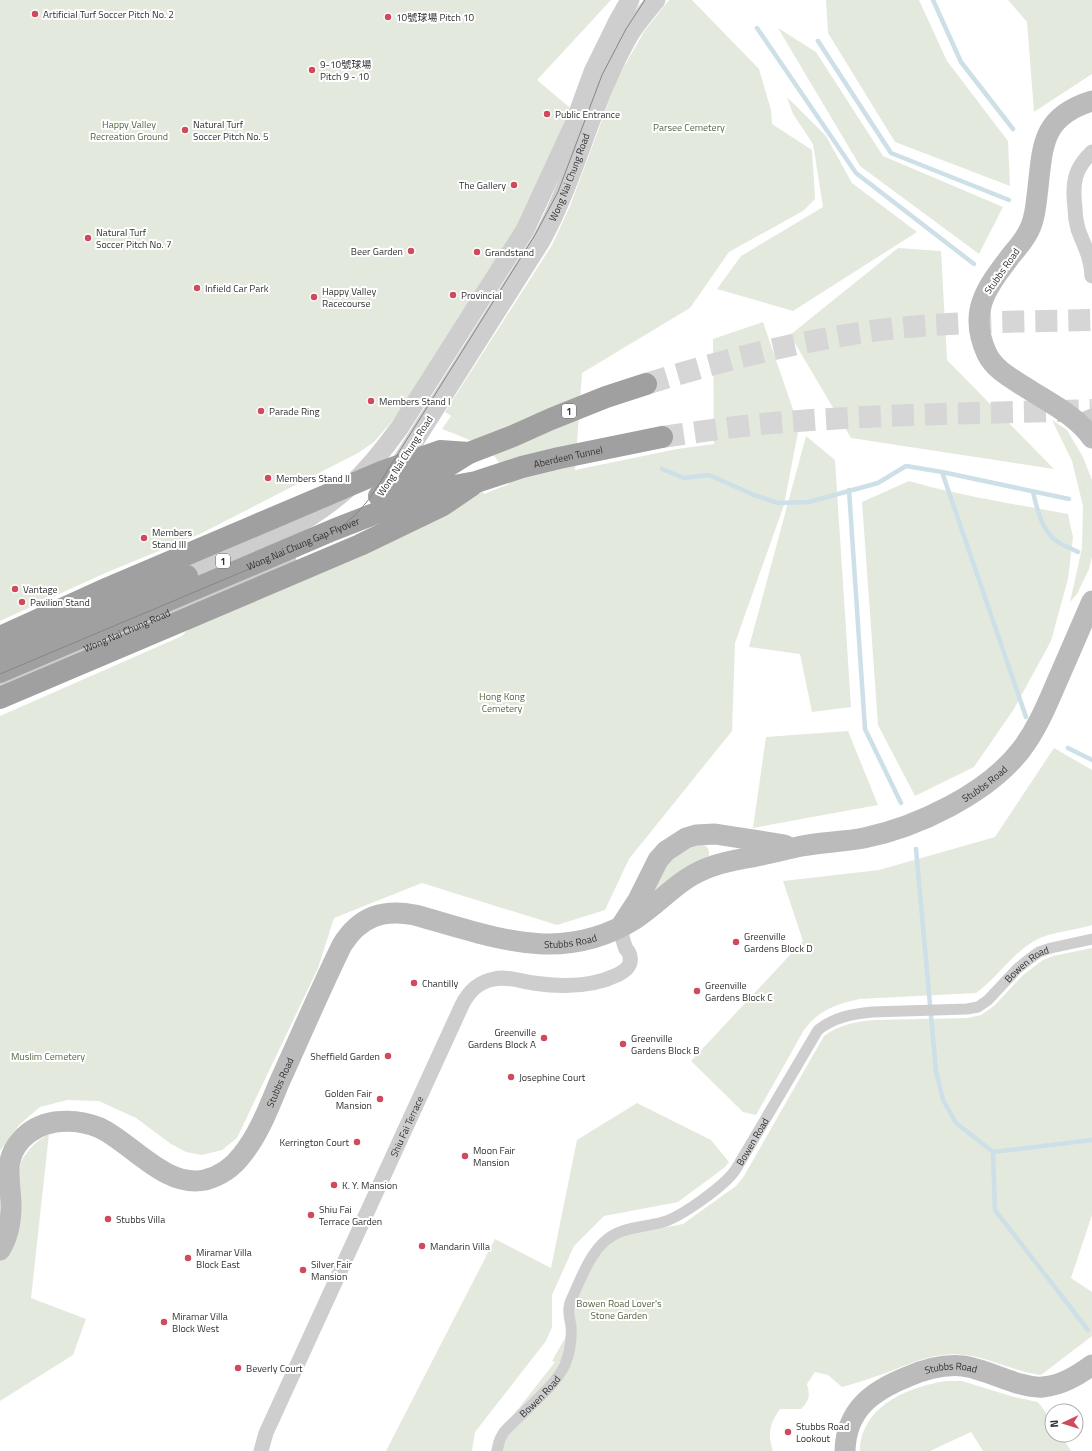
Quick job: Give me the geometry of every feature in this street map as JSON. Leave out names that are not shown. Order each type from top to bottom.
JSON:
[{"type":"highway","name":"1","points":[[469,454],[563,414],[606,397],[646,384]]},
{"type":"highway","name":"Aberdeen Tunnel","points":[[476,482],[516,469],[559,458],[662,437]]},
{"type":"highway","points":[[0,637],[60,609],[381,472],[440,451],[469,454]]},
{"type":"highway","name":"Wong Nai Chung Gap Flyover","points":[[0,653],[445,468],[469,454]]},
{"type":"highway","name":"Wong Nai Chung Gap Flyover","points":[[0,672],[378,512],[438,489],[476,482]]},
{"type":"highway","points":[[0,698],[308,568],[400,527],[443,505],[476,482]]},
{"type":"main road","name":"Stubbs Road","points":[[1092,101],[1076,106],[1064,113],[1058,118],[1050,129],[1043,149],[1035,211],[1031,227],[988,287],[983,297],[979,322],[983,344],[991,361],[996,367],[1008,377],[1058,408],[1084,419],[1092,438]]},
{"type":"main road","name":"Stubbs Road","points":[[0,1250],[8,1233],[11,1217],[12,1206],[8,1174],[11,1158],[20,1141],[35,1129],[43,1125],[71,1121],[80,1122],[99,1128],[165,1172],[185,1180],[197,1181],[212,1178],[236,1162],[247,1149],[264,1117],[342,945],[356,928],[372,917],[385,913],[404,913],[502,938],[554,945],[578,942],[601,936],[620,928],[653,906],[684,879],[712,866],[726,861],[803,846],[844,842],[867,837],[914,822],[960,801],[997,774],[1021,750],[1039,721],[1088,617],[1092,601]]},
{"type":"main road","name":"Stubbs Road","points":[[620,928],[638,900],[658,860],[666,851],[686,838],[696,835],[715,834],[772,843],[803,846]]},
{"type":"main road","points":[[696,835],[708,839],[716,847],[716,858],[712,866]]},
{"type":"main road","name":"Stubbs Road","points":[[845,1451],[847,1432],[853,1418],[864,1402],[887,1385],[917,1373],[945,1366],[964,1366],[1018,1382],[1042,1387],[1058,1384],[1071,1379],[1092,1365]]},
{"type":"street","name":"Wong Nai Chung Road","points":[[0,653],[281,533],[331,502],[367,469],[400,427],[524,230],[574,124],[593,72],[630,0]]},
{"type":"street","name":"Wong Nai Chung Road","points":[[0,685],[304,554],[350,525],[375,500],[409,451],[542,241],[560,202],[609,77],[630,34],[656,0]]},
{"type":"street","points":[[1092,152],[1080,165],[1075,175],[1073,190],[1078,228],[1087,247],[1092,268],[1092,276]]},
{"type":"street","name":"Shiu Fai Terrace","points":[[261,1451],[266,1433],[462,1005],[469,994],[479,984],[499,978],[542,984],[564,985],[591,983],[616,976],[626,970],[630,964],[630,957],[620,928]]},
{"type":"street","name":"Bowen Road","points":[[497,1451],[500,1439],[504,1432],[555,1380],[564,1365],[569,1353],[571,1339],[568,1310],[570,1303],[586,1266],[599,1247],[608,1238],[625,1230],[659,1223],[676,1217],[728,1180],[736,1169],[818,1030],[826,1024],[842,1017],[872,1012],[967,1009],[978,1007],[988,1000],[1017,969],[1039,952],[1092,939]]},
{"type":"green space","name":"Happy Valley Racecourse","points":[[0,0],[611,0],[537,80],[575,112],[523,218],[399,413],[374,442],[358,453],[200,534],[103,574],[0,621]]},
{"type":"green space","name":"Hong Kong Cemetery","points":[[669,0],[692,0],[759,69],[771,110],[772,124],[812,150],[815,199],[803,211],[729,252],[690,308],[582,373],[575,470],[677,449],[714,444],[713,339],[763,322],[799,427],[784,505],[735,643],[732,731],[629,859],[605,910],[557,925],[422,883],[334,918],[318,968],[237,1138],[222,1150],[202,1155],[186,1152],[171,1144],[136,1118],[99,1101],[67,1100],[40,1107],[19,1125],[0,1151],[0,716],[182,636],[195,621],[481,488],[484,494],[509,484],[500,464],[489,452],[474,442],[442,429],[451,416],[445,412],[552,245],[570,206],[618,77],[645,30]]},
{"type":"green space","points":[[826,0],[919,0],[947,61],[1008,141],[1010,186],[895,142],[828,33]]},
{"type":"green space","points":[[1008,0],[1092,0],[1092,74],[1034,112],[1027,22]]},
{"type":"green space","points":[[778,28],[816,52],[883,156],[1003,207],[979,254],[860,166]]},
{"type":"green space","points":[[787,97],[826,136],[852,183],[917,232],[793,311],[717,289],[741,256],[823,207],[813,144],[793,114]]},
{"type":"green space","points":[[898,248],[941,251],[947,360],[1054,469],[851,438],[790,335]]},
{"type":"green space","points":[[1052,420],[1067,430],[1083,457],[1092,480],[1092,557],[1089,569],[1077,594],[1070,602],[1082,548],[1083,506],[1072,461]]},
{"type":"green space","points":[[806,436],[835,460],[851,707],[812,712],[800,654],[749,647]]},
{"type":"green space","points":[[909,481],[968,495],[1068,514],[1073,537],[1068,579],[1051,641],[1014,709],[974,767],[915,796],[878,725],[862,502]]},
{"type":"green space","points":[[848,731],[878,805],[753,828],[766,737]]},
{"type":"green space","points":[[1054,748],[1092,770],[1092,925],[1049,935],[1027,945],[976,993],[860,999],[843,1003],[829,1009],[816,1017],[804,1030],[756,1115],[743,1112],[691,1061],[803,941],[783,881],[879,870],[995,837]]},
{"type":"green space","points":[[692,844],[707,847],[709,856],[652,896],[654,886],[669,861]]},
{"type":"green space","name":"Bowen Road Lover's Stone Garden","points":[[1092,948],[1092,1215],[1071,1278],[1092,1292],[1092,1336],[1041,1375],[1022,1371],[984,1359],[954,1354],[923,1359],[878,1376],[842,1387],[828,1375],[815,1372],[807,1384],[809,1391],[804,1406],[801,1409],[780,1409],[774,1419],[770,1429],[770,1439],[773,1451],[491,1451],[493,1441],[555,1362],[552,1361],[568,1333],[579,1284],[611,1237],[683,1224],[736,1186],[744,1176],[824,1036],[835,1029],[853,1023],[873,1020],[968,1018],[981,1015],[994,1006],[1023,975],[1043,960],[1053,956]]},
{"type":"green space","points":[[637,1103],[711,1140],[729,1162],[724,1168],[678,1202],[604,1216],[574,1246],[552,1295],[552,1327],[546,1341],[475,1432],[472,1451],[386,1451],[495,1239],[551,1268],[577,1140]]},
{"type":"green space","points":[[49,1134],[31,1298],[86,1319],[73,1355],[0,1401],[0,1260],[21,1162],[26,1153],[33,1146]]},
{"type":"green space","points":[[946,1381],[962,1381],[1014,1397],[1038,1402],[1044,1410],[1044,1443],[1066,1443],[1071,1451],[983,1451],[971,1432],[930,1451],[860,1451],[862,1435],[869,1422],[878,1411],[889,1401],[902,1394],[931,1384]]},
{"type":"waterway","points":[[933,0],[961,62],[1013,129]]},
{"type":"waterway","points":[[757,28],[856,173],[974,264]]},
{"type":"waterway","points":[[818,41],[891,153],[1009,200]]},
{"type":"waterway","points":[[662,469],[684,478],[709,475],[754,495],[778,503],[809,502],[878,483],[906,466],[942,472],[1069,499]]},
{"type":"waterway","points":[[942,472],[1026,717]]},
{"type":"waterway","points":[[849,490],[865,729],[901,803]]},
{"type":"waterway","points":[[1033,492],[1041,520],[1052,538],[1078,552]]},
{"type":"waterway","points":[[1068,748],[1092,760]]},
{"type":"waterway","points":[[916,849],[936,1071],[943,1100],[956,1123],[993,1152],[995,1210],[1088,1330]]},
{"type":"waterway","points":[[993,1152],[1092,1140]]},
{"type":"tunnel","points":[[646,384],[758,353],[843,335],[927,325],[1092,320]]},
{"type":"tunnel","points":[[662,437],[708,430],[823,419],[1092,410]]},
{"type":"tram line","points":[[0,674],[318,540],[342,526],[363,507],[369,500],[535,235],[558,192],[602,75],[626,29],[645,0]]},
{"type":"place","name":"Artificial Turf Soccer Pitch No. 2","points":[[35,14]]},
{"type":"place","name":"10號球場 Pitch 10","points":[[388,17]]},
{"type":"place","name":"9-10號球場 Pitch 9 - 10","points":[[312,70]]},
{"type":"place","name":"Public Entrance","points":[[547,114]]},
{"type":"place","name":"Natural Turf Soccer Pitch No. 5","points":[[185,130]]},
{"type":"place","name":"The Gallery","points":[[514,185]]},
{"type":"place","name":"Natural Turf Soccer Pitch No. 7","points":[[88,238]]},
{"type":"place","name":"Beer Garden","points":[[411,251]]},
{"type":"place","name":"Grandstand","points":[[477,252]]},
{"type":"place","name":"Infield Car Park","points":[[197,288]]},
{"type":"place","name":"Provincial","points":[[453,295]]},
{"type":"place","name":"Happy Valley Racecourse","points":[[314,297]]},
{"type":"place","name":"Members Stand I","points":[[371,401]]},
{"type":"place","name":"Parade Ring","points":[[261,411]]},
{"type":"place","name":"Members Stand II","points":[[268,478]]},
{"type":"place","name":"Members Stand III","points":[[144,538]]},
{"type":"place","name":"Vantage","points":[[15,589]]},
{"type":"place","name":"Pavilion Stand","points":[[22,602]]},
{"type":"place","name":"Greenville Gardens Block D","points":[[736,942]]},
{"type":"place","name":"Chantilly","points":[[414,983]]},
{"type":"place","name":"Greenville Gardens Block C","points":[[697,991]]},
{"type":"place","name":"Greenville Gardens Block A","points":[[544,1038]]},
{"type":"place","name":"Greenville Gardens Block B","points":[[623,1044]]},
{"type":"place","name":"Sheffield Garden","points":[[388,1056]]},
{"type":"place","name":"Josephine Court","points":[[511,1077]]},
{"type":"place","name":"Golden Fair Mansion","points":[[380,1099]]},
{"type":"place","name":"Kerrington Court","points":[[357,1142]]},
{"type":"place","name":"Moon Fair Mansion","points":[[465,1156]]},
{"type":"place","name":"K. Y. Mansion","points":[[334,1185]]},
{"type":"place","name":"Shiu Fai Terrace Garden","points":[[311,1215]]},
{"type":"place","name":"Stubbs Villa","points":[[108,1219]]},
{"type":"place","name":"Mandarin Villa","points":[[422,1246]]},
{"type":"place","name":"Miramar Villa Block East","points":[[188,1258]]},
{"type":"place","name":"Silver Fair Mansion","points":[[303,1270]]},
{"type":"place","name":"Miramar Villa Block West","points":[[164,1322]]},
{"type":"place","name":"Beverly Court","points":[[238,1368]]},
{"type":"place","name":"Stubbs Road Lookout","points":[[788,1432]]},
{"type":"park label","name":"Parsee Cemetery","points":[[689,127]]},
{"type":"park label","name":"Happy Valley Recreation Ground","points":[[129,130]]},
{"type":"park label","name":"Muslim Cemetery","points":[[48,1056]]}]
